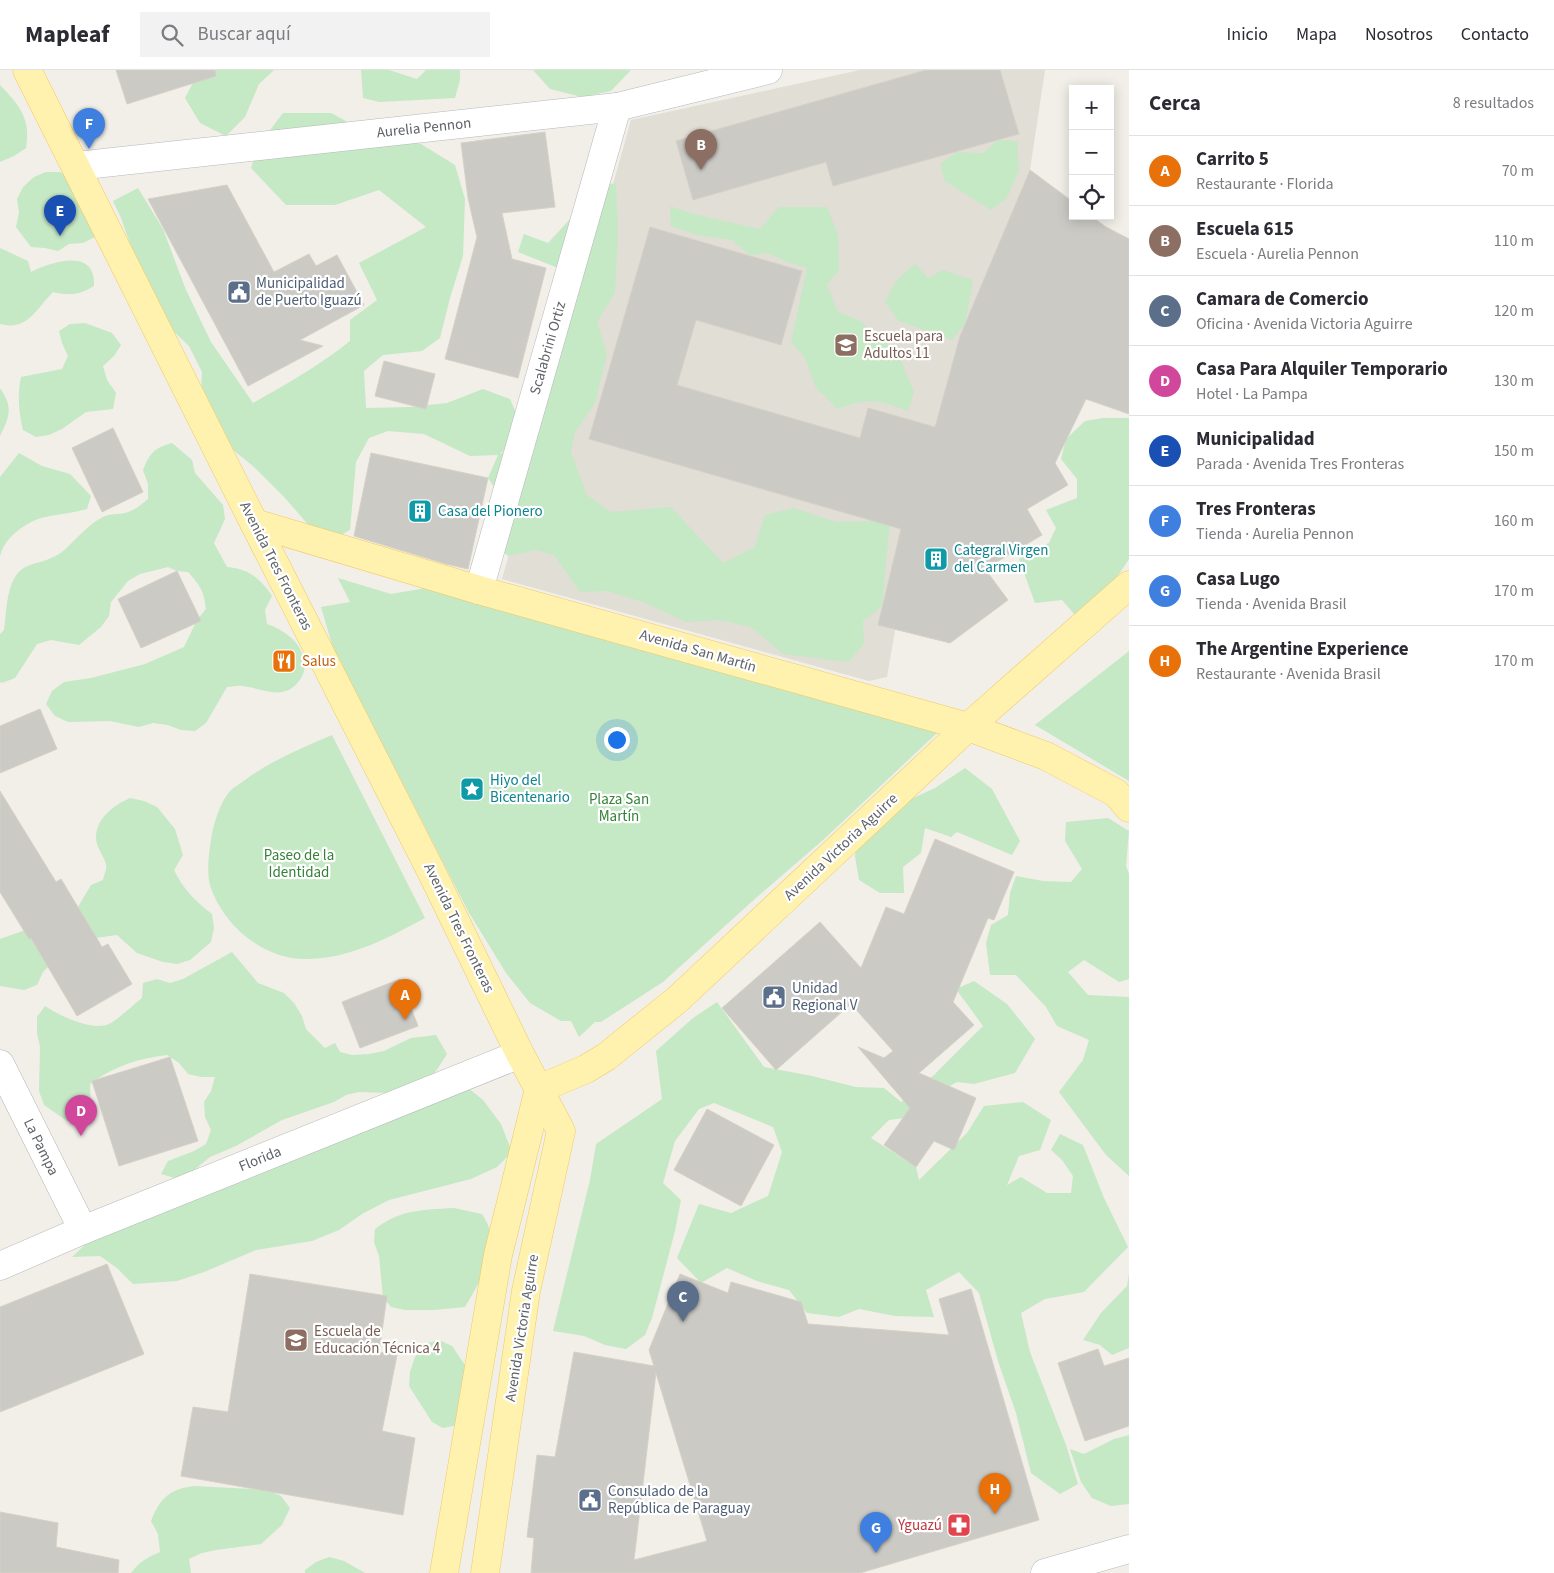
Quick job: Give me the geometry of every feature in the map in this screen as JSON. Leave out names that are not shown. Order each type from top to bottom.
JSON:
[{"type":"main road","name":"Avenida Tres Fronteras","points":[[27,70],[254,523],[431,870],[520,1054],[539,1089]]},
{"type":"main road","name":"Avenida San Martín","points":[[254,523],[479,590],[968,727],[1046,756],[1116,793],[1129,808]]},
{"type":"main road","name":"Avenida Victoria Aguirre","points":[[485,1573],[526,1291],[561,1131],[539,1089],[586,1070],[641,1029],[678,998],[968,727],[1129,584]]},
{"type":"main road","points":[[444,1573],[498,1255],[539,1089]]},
{"type":"street","name":"Aurelia Pennon","points":[[76,166],[617,107],[768,70]]},
{"type":"street","name":"Scalabrini Ortiz","points":[[479,590],[617,107]]},
{"type":"street","name":"Florida","points":[[0,1266],[83,1230],[520,1054]]},
{"type":"street","name":"La Pampa","points":[[0,1064],[83,1230]]},
{"type":"street","points":[[1045,1573],[1129,1549]]},
{"type":"shaded area","points":[[860,70],[1045,70],[1030,170],[960,336],[923,469],[887,677],[869,681],[502,579],[631,120]]},
{"type":"green space","points":[[192,70],[274,70],[259,84],[245,117],[226,136],[200,123],[185,98],[194,81]]},
{"type":"green space","points":[[361,70],[389,70],[417,79],[426,70],[460,70],[460,80],[455,98],[379,102],[363,98]]},
{"type":"green space","points":[[533,70],[631,70],[611,91],[582,97],[550,89]]},
{"type":"green space","points":[[0,85],[13,99],[22,113],[27,128],[27,138],[26,148],[0,162]]},
{"type":"green space","points":[[283,113],[331,113],[370,134],[421,144],[455,165],[465,199],[463,256],[440,338],[422,351],[383,355],[364,371],[366,408],[410,407],[447,403],[483,389],[510,399],[524,432],[500,454],[529,443],[531,408],[526,376],[558,268],[518,252],[524,234],[548,243],[572,217],[594,187],[616,183],[618,233],[615,293],[597,322],[607,354],[595,403],[575,432],[571,452],[587,495],[611,512],[671,507],[723,563],[755,547],[765,515],[794,508],[836,522],[890,521],[882,606],[863,621],[864,644],[848,662],[783,654],[751,627],[720,620],[686,622],[643,602],[607,591],[580,592],[554,555],[535,550],[508,556],[487,536],[504,502],[488,478],[498,455],[470,456],[424,434],[388,431],[369,438],[356,462],[350,530],[325,544],[285,498],[254,467],[221,440],[200,415],[202,372],[189,346],[161,319],[145,286],[113,201],[138,188],[163,229],[186,290],[211,342],[253,403],[315,366],[350,341],[350,320],[377,300],[359,263],[426,227],[379,190],[335,205],[286,205],[251,168],[258,146]]},
{"type":"green space","points":[[998,140],[1017,141],[1019,170],[1007,198],[991,210],[945,181],[940,164],[957,152],[983,153]]},
{"type":"green space","points":[[46,172],[60,172],[74,179],[95,237],[83,243],[69,244],[58,251],[31,247],[16,227],[19,212],[17,199],[23,187],[34,177]]},
{"type":"green space","points":[[670,206],[693,214],[760,229],[779,207],[827,207],[838,235],[839,270],[827,285],[838,312],[859,320],[898,352],[914,393],[908,411],[889,404],[873,401],[865,401],[838,409],[816,388],[805,358],[791,342],[807,268],[768,253],[750,255],[732,240],[697,235],[671,226]]},
{"type":"green space","points":[[0,248],[28,261],[31,272],[46,265],[65,261],[83,262],[89,267],[93,275],[94,286],[74,294],[53,292],[36,312],[24,322],[10,325],[0,324]]},
{"type":"green space","points":[[915,264],[928,278],[943,270],[973,280],[965,324],[952,340],[899,321],[885,302],[896,281]]},
{"type":"green space","points":[[85,323],[112,333],[121,345],[114,356],[103,366],[107,380],[116,393],[113,409],[86,412],[62,429],[49,435],[36,437],[23,430],[19,404],[21,377],[62,369],[68,356],[59,331],[70,324]]},
{"type":"green space","points":[[0,388],[7,401],[9,412],[0,436]]},
{"type":"green space","points":[[1103,418],[1129,418],[1129,559],[1113,583],[1075,615],[1062,600],[1035,603],[1019,559],[1049,543],[1056,528],[1046,510],[1077,498],[1077,479],[1061,459],[1066,439],[1085,421]]},
{"type":"green space","points":[[172,443],[192,460],[195,473],[223,505],[225,519],[214,543],[227,567],[248,572],[263,584],[272,596],[265,610],[267,624],[283,631],[296,643],[304,660],[303,674],[293,687],[286,691],[272,692],[250,687],[227,687],[206,723],[195,731],[181,730],[168,725],[153,723],[139,727],[110,721],[68,722],[55,716],[46,704],[52,691],[64,682],[91,678],[145,664],[184,647],[197,620],[206,609],[203,593],[188,572],[177,571],[168,567],[140,574],[128,581],[111,602],[109,616],[101,627],[79,645],[51,640],[37,644],[15,678],[2,683],[0,682],[0,634],[4,630],[7,602],[12,583],[22,569],[58,555],[97,520],[109,515],[129,512],[148,499],[148,484],[143,470],[153,452]]},
{"type":"green space","points":[[19,453],[42,466],[70,474],[91,496],[87,509],[45,517],[24,526],[6,543],[0,557],[0,477]]},
{"type":"green space","name":"Plaza San Martín","points":[[338,578],[391,594],[426,588],[939,731],[823,840],[663,982],[601,1022],[595,1022],[579,1037],[571,1021],[561,1021],[530,1003],[506,973],[468,911],[333,648],[321,607],[350,602]]},
{"type":"green space","points":[[1129,651],[1129,781],[1035,725]]},
{"type":"green space","name":"Paseo de la Identidad","points":[[332,735],[425,918],[369,946],[354,951],[325,958],[293,958],[277,954],[248,938],[235,927],[225,914],[216,900],[209,879],[212,835],[214,824],[224,799],[232,790],[276,760]]},
{"type":"green space","points":[[965,768],[992,789],[1020,841],[1012,855],[957,832],[951,837],[925,828],[921,853],[903,867],[904,893],[880,893],[859,880],[855,856],[858,831],[909,800],[935,788]]},
{"type":"green space","points":[[130,798],[144,801],[157,807],[175,829],[183,855],[174,870],[190,894],[212,914],[214,928],[211,942],[190,960],[177,964],[163,962],[137,953],[117,935],[88,939],[53,962],[43,972],[37,985],[24,990],[0,986],[0,939],[31,928],[78,907],[91,885],[103,880],[106,864],[96,841],[99,824],[112,808]]},
{"type":"green space","points":[[1108,818],[1129,831],[1126,866],[1129,874],[1129,979],[1119,982],[1084,960],[1068,972],[1088,995],[1129,997],[1129,1176],[1106,1155],[1059,1092],[1083,1060],[1089,1040],[1057,1026],[1046,1007],[1016,975],[990,975],[986,943],[991,925],[1008,915],[1010,893],[1016,876],[1043,881],[1071,882],[1082,869],[1065,841],[1066,822]]},
{"type":"green space","points":[[232,952],[258,983],[284,993],[294,1003],[302,1016],[306,1029],[325,1048],[335,1043],[340,1052],[352,1055],[369,1054],[384,1051],[411,1038],[436,1035],[447,1054],[427,1081],[388,1093],[359,1092],[346,1095],[334,1102],[282,1120],[236,1146],[210,1157],[188,1175],[175,1178],[161,1174],[168,1161],[206,1144],[211,1130],[205,1117],[204,1102],[211,1091],[215,1077],[201,1077],[188,1074],[179,1063],[167,1055],[157,1056],[117,1068],[90,1084],[91,1111],[81,1120],[67,1121],[44,1105],[39,1091],[40,1047],[37,1033],[37,1017],[45,1006],[77,1022],[104,1026],[111,1023],[142,998],[143,983],[157,979],[170,983],[183,979]]},
{"type":"green space","points":[[974,981],[1007,1004],[1035,1039],[1015,1073],[974,1084],[957,1082],[935,1094],[912,1117],[889,1120],[871,1138],[916,1167],[919,1180],[967,1133],[984,1106],[1023,1102],[1051,1120],[1040,1150],[1019,1156],[1007,1185],[1021,1177],[1047,1193],[1071,1193],[1073,1176],[1062,1160],[1051,1150],[1060,1134],[1083,1145],[1104,1198],[1128,1247],[1084,1292],[1045,1299],[1021,1313],[1030,1352],[1066,1445],[1078,1484],[1060,1494],[1031,1473],[1016,1413],[998,1361],[979,1293],[959,1272],[926,1290],[934,1317],[895,1316],[859,1309],[839,1317],[807,1313],[789,1290],[757,1281],[727,1268],[701,1283],[677,1258],[699,1204],[731,1213],[768,1196],[782,1152],[773,1127],[714,1103],[699,1109],[675,1141],[663,1183],[681,1200],[675,1231],[652,1318],[645,1335],[626,1349],[605,1345],[584,1336],[553,1331],[590,1180],[596,1144],[662,1099],[656,1051],[693,1018],[717,1002],[764,1067],[856,1087],[884,1088],[901,1102],[934,1075],[983,1026],[956,989]]},
{"type":"green space","points":[[463,1084],[483,1100],[501,1124],[512,1152],[497,1167],[471,1179],[389,1200],[362,1214],[339,1230],[312,1241],[256,1250],[177,1281],[133,1284],[117,1268],[100,1256],[72,1257],[91,1239]]},
{"type":"green space","points":[[454,1208],[482,1214],[491,1233],[492,1240],[492,1248],[487,1266],[465,1307],[405,1310],[391,1307],[383,1297],[379,1256],[374,1242],[375,1229],[403,1214],[422,1210]]},
{"type":"green space","points":[[1129,1274],[1129,1348],[1112,1355],[1100,1345],[1083,1340],[1101,1313],[1127,1286]]},
{"type":"green space","points":[[439,1340],[452,1346],[469,1371],[459,1425],[443,1428],[432,1422],[409,1386],[410,1372],[415,1357],[424,1344]]},
{"type":"green space","points":[[1129,1435],[1129,1504],[1111,1506],[1092,1498],[1081,1482],[1070,1449],[1084,1454],[1114,1439]]},
{"type":"green space","points":[[194,1486],[268,1490],[281,1496],[290,1508],[282,1525],[261,1544],[202,1553],[189,1559],[191,1573],[131,1573],[144,1560],[160,1552],[158,1534],[151,1521],[158,1506],[172,1492]]},
{"type":"green space","points":[[329,1557],[344,1561],[365,1573],[305,1573],[305,1570],[316,1562]]},
{"type":"building","points":[[116,70],[215,70],[216,76],[127,104]]},
{"type":"building","points":[[926,70],[1000,70],[1019,134],[833,186],[826,162],[693,200],[676,141]]},
{"type":"building","points":[[545,132],[555,207],[502,213],[512,259],[546,268],[518,378],[445,359],[477,237],[468,198],[461,143]]},
{"type":"building","points":[[1030,170],[1069,199],[1069,220],[1096,220],[1129,239],[1129,414],[1086,399],[1055,463],[1068,485],[1027,509],[1042,535],[985,569],[1008,600],[950,643],[878,625],[901,529],[589,439],[650,227],[802,271],[781,345],[696,320],[677,385],[860,438],[868,408],[935,427],[960,336]]},
{"type":"building","points":[[227,185],[274,272],[309,254],[316,266],[337,255],[364,305],[300,340],[323,346],[248,386],[148,199]]},
{"type":"building","points":[[384,361],[435,374],[426,409],[375,396]]},
{"type":"building","points":[[113,428],[143,492],[102,512],[72,448]]},
{"type":"building","name":"Casa del Pionero","points":[[371,453],[488,478],[468,569],[354,536]]},
{"type":"building","points":[[177,571],[201,621],[141,648],[118,599]]},
{"type":"building","points":[[40,709],[57,749],[0,773],[0,726]]},
{"type":"building","points":[[0,791],[56,882],[61,879],[102,947],[108,944],[132,984],[77,1016],[31,938],[29,939],[0,892]]},
{"type":"building","points":[[935,839],[1014,872],[994,920],[988,918],[953,1002],[974,1025],[919,1073],[976,1098],[954,1150],[934,1141],[916,1167],[884,1145],[910,1108],[858,1047],[884,1058],[893,1051],[851,1004],[776,1070],[722,1008],[820,922],[861,968],[886,907],[904,914]]},
{"type":"building","points":[[400,979],[418,1026],[360,1048],[342,1002]]},
{"type":"building","points":[[170,1057],[198,1141],[119,1166],[92,1081]]},
{"type":"building","points":[[707,1109],[774,1145],[741,1206],[674,1170]]},
{"type":"building","points":[[107,1264],[144,1354],[0,1412],[0,1307]]},
{"type":"building","points":[[250,1274],[387,1296],[379,1352],[397,1355],[382,1431],[415,1438],[403,1515],[181,1476],[193,1407],[228,1412]]},
{"type":"building","points":[[680,1274],[728,1293],[731,1282],[801,1302],[808,1324],[949,1335],[939,1299],[971,1289],[1039,1520],[860,1573],[531,1573],[534,1538],[527,1537],[537,1455],[555,1457],[574,1352],[654,1366],[649,1350]],"holes":[[[656,1373],[707,1541],[634,1560]]]},
{"type":"building","points":[[1098,1349],[1104,1366],[1129,1358],[1129,1426],[1085,1441],[1058,1363]]},
{"type":"building","points":[[0,1512],[58,1523],[56,1547],[119,1560],[118,1573],[0,1573]]},
{"type":"place","name":"Tres Fronteras","points":[[89,149]]},
{"type":"place","name":"Escuela 615","points":[[701,170]]},
{"type":"place","name":"Municipalidad","points":[[60,236]]},
{"type":"place","name":"Municipalidad de Puerto Iguazú","points":[[239,292]]},
{"type":"place","name":"Escuela para Adultos 11","points":[[846,345]]},
{"type":"place","name":"Casa del Pionero","points":[[420,511]]},
{"type":"place","name":"Categral Virgen del Carmen","points":[[936,559]]},
{"type":"place","name":"Salus","points":[[284,661]]},
{"type":"place","name":"Hiyo del Bicentenario","points":[[472,789]]},
{"type":"place","name":"Unidad Regional V","points":[[774,997]]},
{"type":"place","name":"Carrito 5","points":[[405,1020]]},
{"type":"place","name":"Casa Para Alquiler Temporario","points":[[81,1136]]},
{"type":"place","name":"Camara de Comercio","points":[[683,1322]]},
{"type":"place","name":"Escuela de Educación Técnica 4","points":[[296,1340]]},
{"type":"place","name":"Consulado de la República de Paraguay","points":[[590,1500]]},
{"type":"place","name":"The Argentine Experience","points":[[995,1514]]},
{"type":"place","name":"Yguazú","points":[[959,1525]]},
{"type":"place","name":"Casa Lugo","points":[[876,1553]]}]
